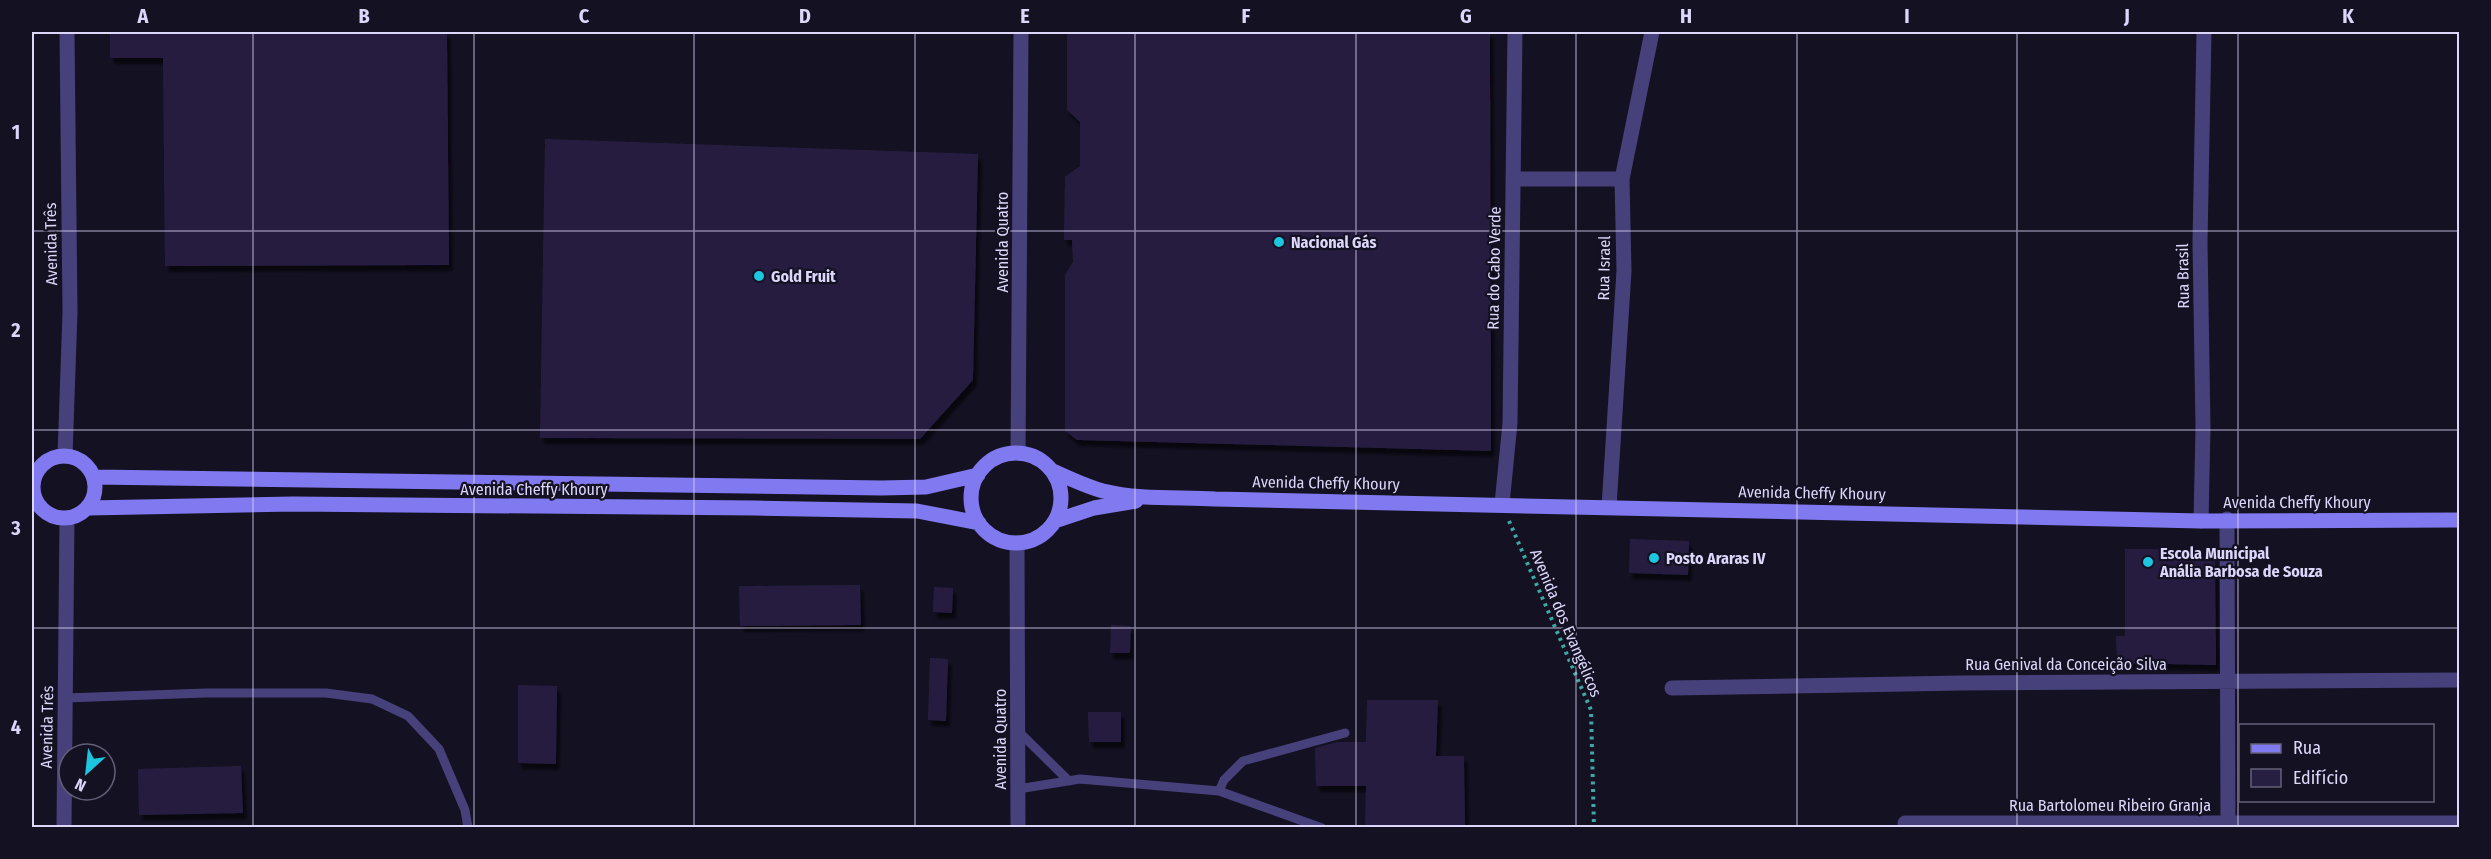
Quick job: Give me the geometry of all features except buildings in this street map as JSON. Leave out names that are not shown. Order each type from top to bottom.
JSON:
[{"type":"main road","points":[[1055,521],[1060,508],[1061,493],[1058,480],[1051,470],[1036,458],[1018,453],[1002,455],[988,463],[978,475],[971,499],[979,523],[989,533],[1002,540],[1017,543],[1038,536],[1055,521],[1094,508],[1163,497]]},
{"type":"main road","points":[[65,456],[83,462],[94,477],[95,494],[88,508],[75,517],[67,519],[51,516],[38,510],[33,492],[35,470],[53,458],[65,456]]},
{"type":"main road","points":[[1051,470],[1103,491],[1163,497]]},
{"type":"main road","name":"Avenida Cheffy Khoury","points":[[94,477],[882,488],[926,487],[978,475]]},
{"type":"main road","name":"Avenida Cheffy Khoury","points":[[1163,497],[2201,521],[2227,519],[2460,520]]},
{"type":"main road","name":"Avenida Cheffy Khoury","points":[[88,508],[293,504],[755,508],[917,511],[979,523]]},
{"type":"street","name":"Avenida Três","points":[[65,456],[70,312],[68,32]]},
{"type":"street","name":"Avenida Quatro","points":[[1018,453],[1021,32]]},
{"type":"street","name":"Rua do Cabo Verde","points":[[1502,504],[1510,423],[1515,32]]},
{"type":"street","name":"Rua Israel","points":[[1609,507],[1624,271],[1622,179],[1652,32]]},
{"type":"street","name":"Rua Brasil","points":[[2201,521],[2204,428],[2200,242],[2204,32]]},
{"type":"street","points":[[1513,179],[1622,179]]},
{"type":"street","name":"Avenida Três","points":[[64,828],[67,519]]},
{"type":"street","points":[[2227,519],[2228,825]]},
{"type":"street","name":"Avenida Quatro","points":[[1017,543],[1018,828]]},
{"type":"street","name":"Rua Genival da Conceição Silva","points":[[1672,688],[2460,680]]},
{"type":"street","name":"Rua Bartolomeu Ribeiro Granja","points":[[1905,823],[2228,825],[2460,823]]},
{"type":"lane","points":[[66,698],[206,693],[326,693],[372,699],[408,716],[439,749],[465,810],[468,828]]},
{"type":"lane","points":[[1018,731],[1069,781]]},
{"type":"lane","points":[[1219,791],[1224,780],[1243,761],[1345,733]]},
{"type":"lane","points":[[1018,789],[1080,779],[1219,791],[1322,828]]},
{"type":"path","name":"Avenida dos Evangélicos","points":[[1502,504],[1591,710],[1594,828]]},
{"type":"place","name":"Nacional Gás","points":[[1279,242]]},
{"type":"place","name":"Gold Fruit","points":[[759,276]]},
{"type":"place","name":"Posto Araras IV","points":[[1654,558]]},
{"type":"place","name":"Escola Municipal Anália Barbosa de Souza","points":[[2148,562]]}]
